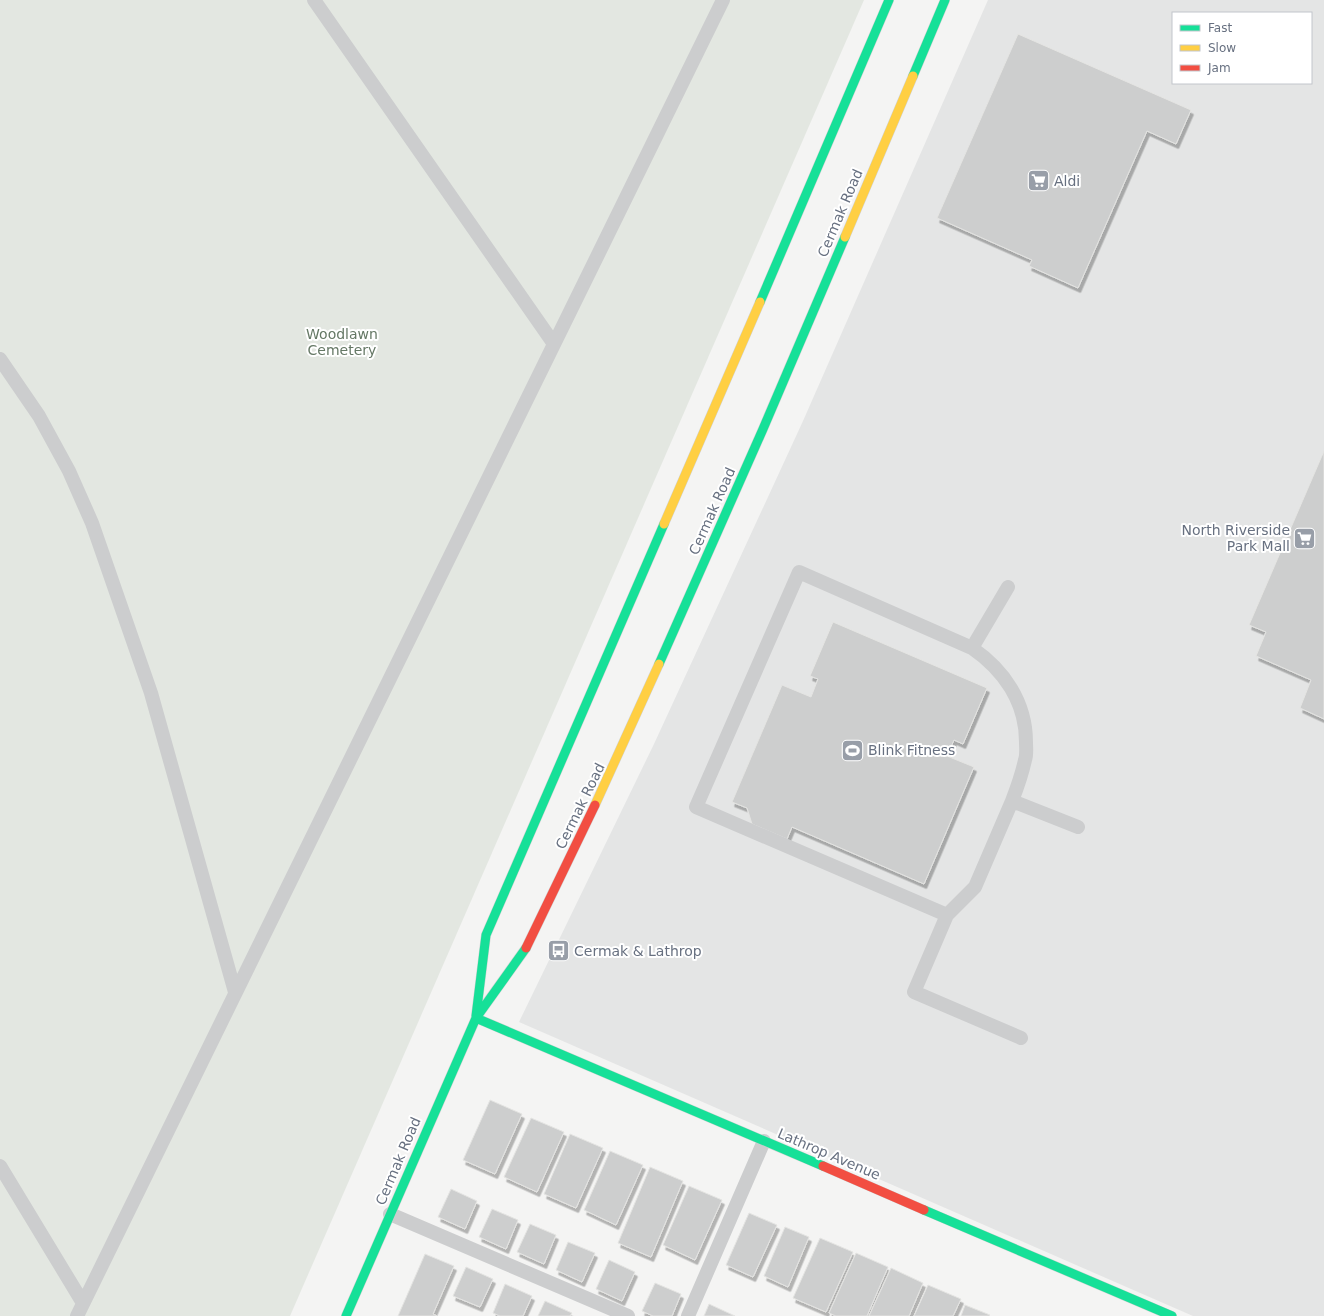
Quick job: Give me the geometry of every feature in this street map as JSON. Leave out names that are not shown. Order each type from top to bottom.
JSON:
[{"type":"main road","name":"Cermak Road","points":[[476,1018],[486,935],[889,0]]},
{"type":"main road","name":"Cermak Road","points":[[346,1316],[476,1018],[529,944],[616,761],[763,429],[945,0]]},
{"type":"main road","name":"Lathrop Avenue","points":[[476,1018],[1172,1316]]},
{"type":"lane","points":[[314,0],[554,344]]},
{"type":"lane","points":[[77,1316],[723,0]]},
{"type":"lane","points":[[0,359],[39,416],[69,471],[92,523],[152,692],[235,992]]},
{"type":"lane","points":[[947,915],[696,807],[799,572],[972,648],[998,670],[1012,689],[1026,728],[1026,759],[1012,801],[975,887],[947,915],[914,992],[1021,1038]]},
{"type":"lane","points":[[972,648],[1008,587]]},
{"type":"lane","points":[[1012,801],[1078,827]]},
{"type":"lane","points":[[688,1316],[764,1141]]},
{"type":"lane","points":[[0,1166],[83,1303]]},
{"type":"lane","points":[[390,1214],[628,1316]]},
{"type":"shaded area","name":"North Riverside Park Mall","points":[[988,0],[1324,0],[1324,1316],[1193,1316],[519,1022],[654,744],[803,421]]},
{"type":"green space","name":"Woodlawn Cemetery","points":[[0,0],[864,0],[290,1316],[0,1316]]},
{"type":"building","name":"Aldi","points":[[1018,34],[1191,110],[1176,144],[1147,131],[1078,288],[1029,266],[1032,260],[937,218]]},
{"type":"building","name":"North Riverside Park Mall","points":[[1324,451],[1324,719],[1300,708],[1311,680],[1256,656],[1266,632],[1249,625]]},
{"type":"building","name":"Blink Fitness","points":[[833,622],[987,688],[963,744],[954,740],[947,756],[974,767],[924,884],[792,827],[787,839],[752,824],[747,808],[732,802],[782,685],[811,697],[818,679],[810,676]]},
{"type":"building","points":[[490,1100],[522,1114],[495,1174],[463,1160]]},
{"type":"building","points":[[531,1118],[564,1132],[537,1192],[504,1177]]},
{"type":"building","points":[[570,1134],[603,1148],[576,1208],[544,1194]]},
{"type":"building","points":[[610,1151],[643,1165],[616,1225],[584,1210]]},
{"type":"building","points":[[650,1167],[683,1181],[651,1257],[618,1243]]},
{"type":"building","points":[[689,1186],[722,1200],[695,1260],[663,1245]]},
{"type":"building","points":[[451,1189],[477,1201],[465,1229],[438,1217]]},
{"type":"building","points":[[492,1209],[518,1220],[506,1249],[479,1237]]},
{"type":"building","points":[[749,1213],[777,1225],[753,1277],[726,1265]]},
{"type":"building","points":[[530,1224],[556,1235],[544,1264],[517,1252]]},
{"type":"building","points":[[785,1227],[809,1237],[788,1287],[764,1276]]},
{"type":"building","points":[[820,1238],[853,1252],[826,1312],[793,1298]]},
{"type":"building","points":[[568,1242],[595,1253],[582,1282],[556,1270]]},
{"type":"building","points":[[856,1253],[888,1267],[867,1316],[836,1316],[829,1313]]},
{"type":"building","points":[[425,1254],[454,1266],[433,1314],[437,1316],[398,1316]]},
{"type":"building","points":[[609,1260],[635,1272],[622,1301],[596,1289]]},
{"type":"building","points":[[466,1267],[493,1279],[480,1307],[453,1296]]},
{"type":"building","points":[[891,1268],[923,1283],[909,1316],[869,1316]]},
{"type":"building","points":[[655,1283],[681,1294],[672,1316],[653,1316],[642,1311]]},
{"type":"building","points":[[505,1284],[532,1296],[523,1316],[500,1316],[493,1313]]},
{"type":"building","points":[[928,1285],[961,1299],[953,1316],[914,1316]]},
{"type":"building","points":[[545,1301],[572,1313],[570,1316],[538,1316]]},
{"type":"building","points":[[709,1304],[735,1316],[704,1316]]},
{"type":"building","points":[[965,1305],[990,1315],[961,1316]]},
{"type":"traffic: fast","points":[[760,302],[889,0]]},
{"type":"traffic: fast","points":[[913,76],[945,0]]},
{"type":"traffic: fast","points":[[659,664],[763,429],[845,237]]},
{"type":"traffic: fast","points":[[476,1016],[486,935],[664,524]]},
{"type":"traffic: fast","points":[[346,1316],[476,1018],[526,948]]},
{"type":"traffic: fast","points":[[476,1018],[823,1166]]},
{"type":"traffic: fast","points":[[924,1210],[1172,1316]]},
{"type":"traffic: slow","points":[[845,237],[913,76]]},
{"type":"traffic: slow","points":[[664,524],[760,302]]},
{"type":"traffic: slow","points":[[595,805],[659,664]]},
{"type":"traffic: jam","points":[[526,948],[595,805]]},
{"type":"traffic: jam","points":[[823,1166],[924,1210]]},
{"type":"place","name":"Aldi","points":[[1039,181]]},
{"type":"place","name":"North Riverside Park Mall","points":[[1305,538]]},
{"type":"place","name":"Blink Fitness","points":[[852,750]]},
{"type":"place","name":"Cermak & Lathrop","points":[[559,951]]}]
